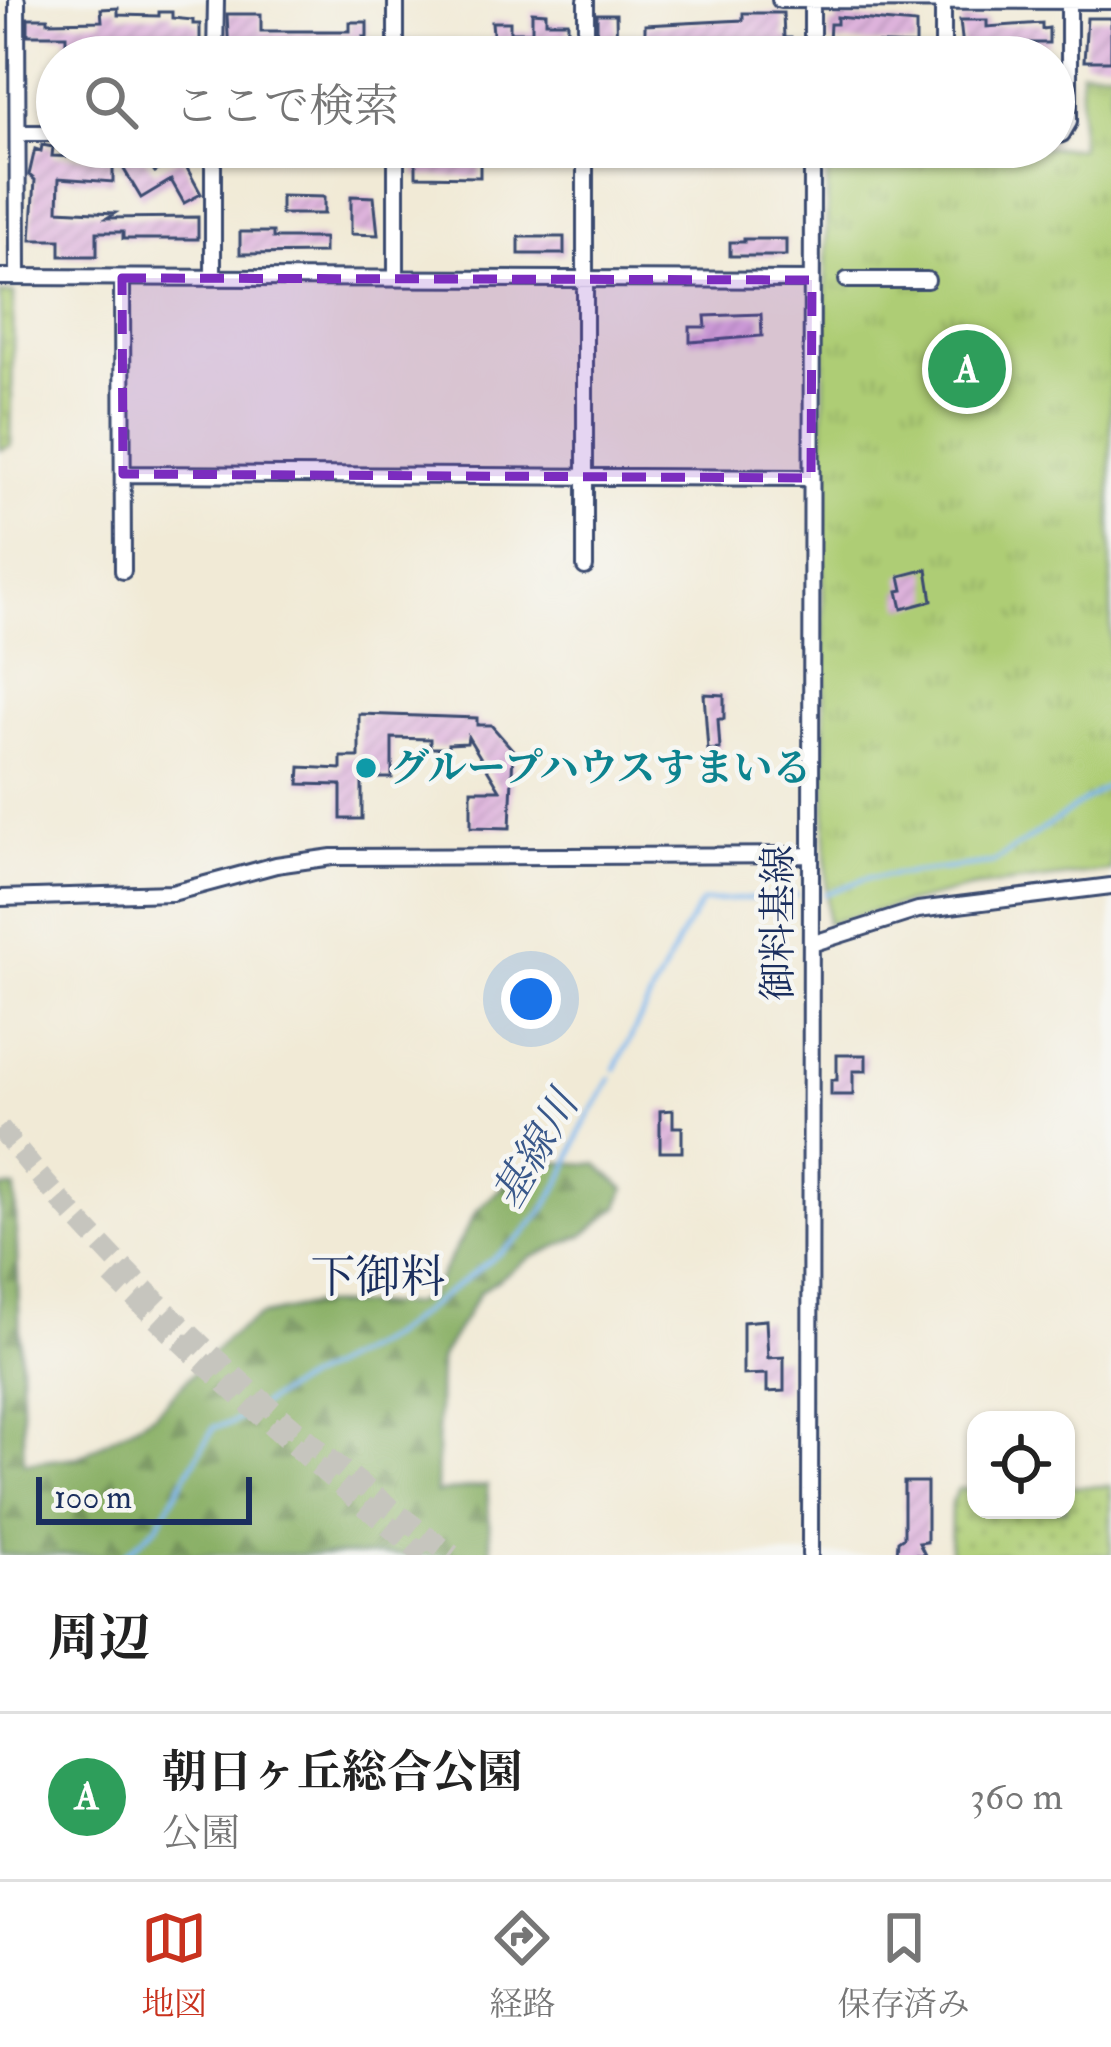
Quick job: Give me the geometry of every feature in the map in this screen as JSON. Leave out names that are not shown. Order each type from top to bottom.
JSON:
[{"type":"street","points":[[17,0],[18,277]]},
{"type":"street","points":[[215,36],[216,0]]},
{"type":"street","points":[[396,0],[396,36]]},
{"type":"street","points":[[586,0],[586,36]]},
{"type":"street","points":[[780,0],[1111,1]]},
{"type":"street","points":[[812,0],[812,36]]},
{"type":"street","points":[[943,0],[943,36]]},
{"type":"street","points":[[1069,0],[1069,36]]},
{"type":"street","points":[[0,91],[18,92]]},
{"type":"street","points":[[17,133],[36,133]]},
{"type":"street","points":[[213,168],[213,278]]},
{"type":"street","points":[[396,168],[396,278]]},
{"type":"street","points":[[584,168],[585,567]]},
{"type":"street","name":"御料基線","points":[[810,1555],[812,168]]},
{"type":"street","points":[[0,277],[812,280]]},
{"type":"street","points":[[122,278],[124,571]]},
{"type":"street","points":[[847,280],[927,280]]},
{"type":"street","points":[[123,474],[811,478]]},
{"type":"street","points":[[0,898],[172,893],[276,865],[332,857],[811,855]]},
{"type":"street","points":[[811,944],[917,910],[1111,886]]},
{"type":"highlighted area","points":[[122,278],[812,280],[811,478],[123,474]]},
{"type":"green space","points":[[1081,70],[1111,70],[1111,871],[969,888],[827,923],[822,501],[828,168],[1075,168],[1075,148],[1080,148]]},
{"type":"green space","points":[[0,293],[14,293],[11,445],[0,450]]},
{"type":"green space","points":[[541,1162],[597,1164],[625,1189],[618,1207],[584,1235],[530,1258],[480,1292],[439,1360],[436,1493],[487,1485],[491,1555],[0,1555],[0,1188],[15,1188],[24,1463],[79,1457],[154,1414],[227,1338],[259,1316],[310,1305],[411,1304],[429,1296],[477,1211],[506,1183]]},
{"type":"green space","points":[[1111,1486],[1111,1555],[950,1555],[951,1503],[958,1489],[967,1489],[967,1519],[1075,1519],[1075,1487]]},
{"type":"building","points":[[118,8],[118,15],[172,12],[172,18],[200,24],[200,36],[28,35],[28,18],[102,21],[101,9]]},
{"type":"building","points":[[532,12],[546,13],[546,22],[568,22],[568,36],[493,36],[492,22],[510,22],[510,32],[532,32]]},
{"type":"building","points":[[743,13],[783,13],[784,36],[645,36],[645,25],[743,20]]},
{"type":"building","points":[[227,14],[261,14],[261,31],[350,31],[350,22],[367,22],[367,36],[228,36]]},
{"type":"building","points":[[597,14],[616,14],[617,36],[597,36]]},
{"type":"building","points":[[837,17],[916,24],[916,36],[829,36],[830,24],[837,24]]},
{"type":"building","points":[[1087,18],[1111,18],[1111,61],[1084,61]]},
{"type":"building","points":[[960,20],[987,20],[987,27],[1042,23],[1042,29],[1049,28],[1049,36],[962,36]]},
{"type":"building","points":[[35,149],[36,168],[113,168],[113,182],[59,178],[58,210],[115,213],[107,218],[198,217],[198,239],[123,239],[123,232],[97,232],[97,256],[60,256],[60,240],[31,240],[35,180],[29,175]]},
{"type":"building","points":[[123,168],[155,172],[187,168],[201,194],[184,203],[171,180],[141,198]]},
{"type":"building","points":[[416,168],[480,168],[480,177],[416,176]]},
{"type":"building","points":[[281,196],[324,197],[324,214],[281,214]]},
{"type":"building","points":[[351,196],[374,197],[378,235],[351,234]]},
{"type":"building","points":[[240,232],[273,232],[273,238],[324,238],[324,253],[240,254]]},
{"type":"building","points":[[519,237],[564,237],[564,254],[519,254]]},
{"type":"building","points":[[786,239],[786,256],[730,256],[730,242]]},
{"type":"building","points":[[761,314],[762,336],[690,342],[690,327],[706,327],[705,316]]},
{"type":"building","points":[[927,569],[932,601],[902,609],[900,576]]},
{"type":"building","points":[[704,694],[724,695],[724,719],[718,719],[720,749],[708,750]]},
{"type":"building","points":[[359,714],[477,718],[477,725],[491,725],[513,750],[510,828],[471,827],[471,790],[500,790],[468,737],[467,743],[448,744],[448,748],[430,748],[430,739],[392,738],[392,778],[362,778],[362,819],[341,819],[341,785],[299,784],[300,767],[341,769],[341,757],[359,757]]},
{"type":"building","points":[[837,1055],[866,1055],[866,1071],[853,1071],[853,1095],[831,1095],[831,1080],[837,1080]]},
{"type":"building","points":[[673,1110],[673,1127],[682,1127],[682,1152],[660,1152],[660,1111]]},
{"type":"building","points":[[766,1320],[768,1358],[784,1357],[784,1391],[767,1392],[767,1374],[743,1375],[743,1322]]},
{"type":"building","points":[[904,1482],[927,1482],[927,1542],[919,1543],[925,1555],[897,1555],[898,1541],[904,1537]]},
{"type":"waterway","name":"基線川","points":[[825,894],[867,878],[993,863],[1111,783]]},
{"type":"waterway","name":"基線川","points":[[615,1069],[702,902],[797,895]]},
{"type":"waterway","name":"基線川","points":[[124,1555],[157,1526],[214,1427],[232,1423],[389,1337],[522,1236],[564,1176],[582,1128],[611,1078]]},
{"type":"tunnel","points":[[0,1128],[100,1243],[212,1355],[332,1461],[452,1555]]},
{"type":"tunnel","points":[[112,1276],[265,1419],[424,1555]]},
{"type":"place","name":"朝日ヶ丘総合公園","points":[[967,369]]},
{"type":"place","name":"グループハウスすまいる","points":[[366,768]]},
{"type":"district","name":"下御料","points":[[378,1278]]}]
